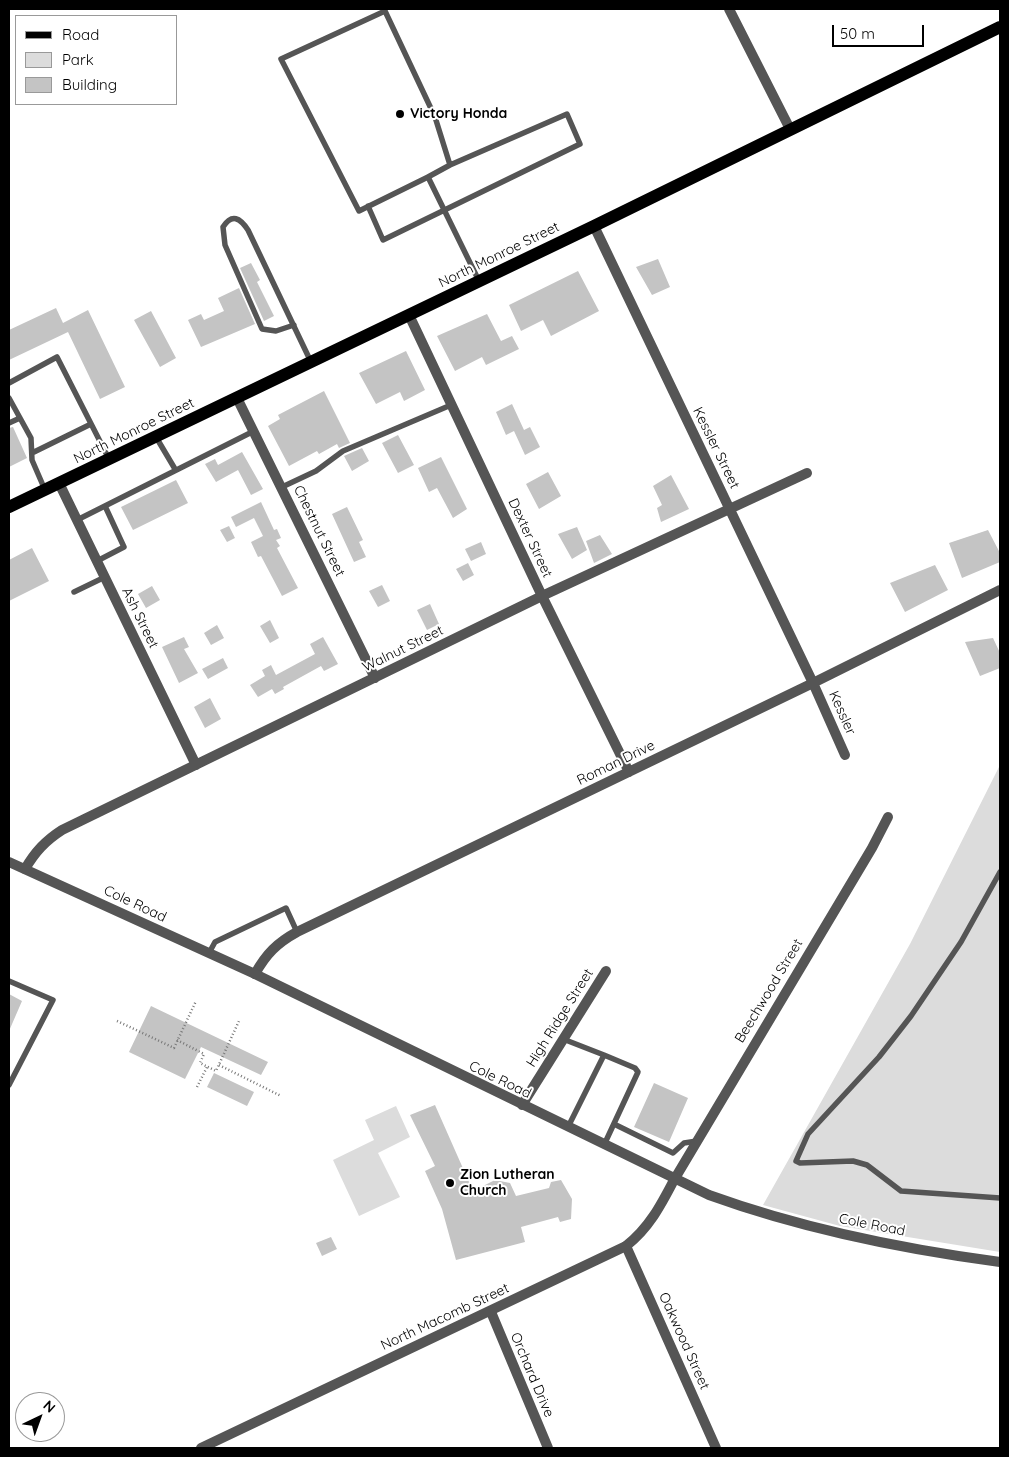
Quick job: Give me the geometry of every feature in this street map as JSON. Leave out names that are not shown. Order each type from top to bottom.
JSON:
[{"type":"main road","name":"North Monroe Street","points":[[9,507],[594,226],[1000,27]]},
{"type":"street","points":[[729,9],[790,129]]},
{"type":"street","name":"Kessler Street","points":[[594,226],[814,683]]},
{"type":"street","name":"Dexter Street","points":[[409,315],[542,596],[629,772]]},
{"type":"street","name":"Chestnut Street","points":[[237,398],[375,678]]},
{"type":"street","name":"Walnut Street","points":[[25,869],[34,853],[47,840],[62,830],[542,596],[729,507],[807,473]]},
{"type":"street","name":"Ash Street","points":[[59,483],[196,765]]},
{"type":"street","name":"Roman Drive","points":[[255,974],[266,954],[279,942],[297,932],[814,683],[1000,590]]},
{"type":"street","name":"Kessler","points":[[814,683],[845,755]]},
{"type":"street","name":"Beechwood Street","points":[[674,1180],[872,848],[888,817]]},
{"type":"street","name":"Cole Road","points":[[9,862],[209,952],[674,1180],[733,1204],[836,1232],[1000,1262]]},
{"type":"street","name":"High Ridge Street","points":[[522,1106],[606,970]]},
{"type":"street","name":"North Macomb Street","points":[[201,1448],[491,1312],[626,1246],[640,1234],[653,1218],[674,1180]]},
{"type":"street","name":"Oakwood Street","points":[[626,1246],[716,1448]]},
{"type":"street","name":"Orchard Drive","points":[[491,1312],[548,1448]]},
{"type":"lane","points":[[368,206],[383,240],[580,144],[567,114],[450,165],[428,177],[368,206],[359,211],[282,59],[385,10],[435,117],[450,165]]},
{"type":"lane","points":[[428,177],[479,281]]},
{"type":"lane","points":[[294,325],[276,330],[262,328],[226,246],[222,227],[228,218],[234,217],[241,220],[248,230],[294,325],[311,362]]},
{"type":"lane","points":[[9,383],[57,357],[109,459]]},
{"type":"lane","points":[[9,398],[30,438],[32,460],[45,490]]},
{"type":"lane","points":[[282,487],[316,471],[343,451],[451,405]]},
{"type":"lane","points":[[9,423],[20,418]]},
{"type":"lane","points":[[32,454],[91,424]]},
{"type":"lane","points":[[77,520],[175,469],[254,431]]},
{"type":"lane","points":[[156,436],[175,469]]},
{"type":"lane","points":[[96,561],[124,547],[105,506]]},
{"type":"lane","points":[[74,592],[104,577]]},
{"type":"lane","points":[[1000,872],[961,942],[911,1016],[879,1057],[808,1134],[796,1161],[800,1163],[853,1161],[867,1165],[901,1191],[1000,1198]]},
{"type":"lane","points":[[209,952],[215,942],[286,908],[297,932]]},
{"type":"lane","points":[[9,981],[53,1000],[9,1085]]},
{"type":"lane","points":[[563,1039],[635,1068],[638,1072],[604,1145]]},
{"type":"lane","points":[[568,1127],[604,1055]]},
{"type":"lane","points":[[614,1124],[673,1153],[684,1143],[697,1141]]},
{"type":"path","points":[[117,1021],[174,1048],[196,1001]]},
{"type":"path","points":[[177,1040],[204,1054],[200,1063],[216,1071],[239,1022]]},
{"type":"path","points":[[219,1065],[281,1096]]},
{"type":"path","points":[[197,1087],[207,1067]]},
{"type":"green space","points":[[1000,765],[1000,1252],[840,1226],[763,1205],[910,944]]},
{"type":"green space","points":[[396,1106],[410,1137],[378,1153],[400,1197],[359,1216],[333,1160],[374,1140],[365,1120]]},
{"type":"building","points":[[658,259],[670,287],[652,295],[636,267]]},
{"type":"building","points":[[251,263],[260,280],[257,282],[274,316],[264,321],[240,268]]},
{"type":"building","points":[[578,271],[599,311],[551,336],[543,320],[521,331],[509,305]]},
{"type":"building","points":[[239,288],[255,324],[201,347],[188,320],[201,314],[204,320],[224,311],[218,298]]},
{"type":"building","points":[[56,308],[63,323],[88,310],[125,387],[100,399],[68,332],[9,360],[9,330]]},
{"type":"building","points":[[151,311],[176,358],[160,367],[134,320]]},
{"type":"building","points":[[487,314],[501,341],[512,336],[519,349],[486,365],[482,357],[455,371],[437,336]]},
{"type":"building","points":[[406,351],[425,390],[404,401],[400,392],[376,404],[359,373]]},
{"type":"building","points":[[324,391],[350,443],[339,448],[337,444],[319,454],[317,451],[289,466],[268,426],[280,419],[278,415]]},
{"type":"building","points":[[512,404],[524,430],[530,427],[540,447],[525,455],[514,431],[506,435],[496,412]]},
{"type":"building","points":[[13,427],[27,458],[9,467],[9,428]]},
{"type":"building","points":[[398,435],[414,465],[398,473],[382,443]]},
{"type":"building","points":[[362,448],[369,461],[352,471],[344,456]]},
{"type":"building","points":[[242,452],[263,489],[251,495],[238,470],[216,482],[205,464],[215,459],[218,465]]},
{"type":"building","points":[[441,457],[467,509],[453,518],[437,488],[429,492],[418,468]]},
{"type":"building","points":[[548,472],[561,496],[539,509],[526,484]]},
{"type":"building","points":[[671,475],[689,509],[661,522],[657,508],[662,505],[653,486]]},
{"type":"building","points":[[176,480],[188,503],[133,530],[121,507]]},
{"type":"building","points":[[261,502],[274,530],[277,529],[281,538],[276,540],[280,546],[277,548],[298,588],[282,596],[261,556],[258,557],[251,542],[263,536],[254,518],[236,527],[231,517]]},
{"type":"building","points":[[347,507],[363,540],[359,542],[366,557],[354,562],[332,514]]},
{"type":"building","points":[[229,526],[235,538],[227,542],[220,530]]},
{"type":"building","points":[[577,527],[587,550],[572,559],[558,534]]},
{"type":"building","points":[[988,530],[1000,553],[1000,562],[962,578],[949,543]]},
{"type":"building","points":[[600,535],[612,554],[594,563],[586,541]]},
{"type":"building","points":[[481,542],[486,554],[471,561],[465,549]]},
{"type":"building","points":[[32,548],[49,581],[9,601],[9,560]]},
{"type":"building","points":[[468,563],[474,575],[463,581],[456,569]]},
{"type":"building","points":[[935,565],[948,590],[905,612],[890,583]]},
{"type":"building","points":[[382,585],[390,601],[378,607],[369,591]]},
{"type":"building","points":[[152,586],[160,600],[146,608],[138,594]]},
{"type":"building","points":[[430,604],[439,624],[427,630],[417,610]]},
{"type":"building","points":[[270,620],[279,638],[270,643],[260,626]]},
{"type":"building","points":[[217,625],[224,638],[211,645],[204,633]]},
{"type":"building","points":[[184,637],[189,647],[184,649],[198,673],[179,683],[162,647]]},
{"type":"building","points":[[323,637],[338,664],[324,671],[321,666],[283,687],[284,689],[275,694],[272,689],[258,697],[250,685],[265,676],[262,670],[271,665],[276,675],[315,654],[310,644]]},
{"type":"building","points":[[993,638],[1000,653],[1000,668],[980,676],[965,642]]},
{"type":"building","points":[[223,658],[228,668],[208,679],[202,669]]},
{"type":"building","points":[[210,698],[221,719],[205,728],[194,707]]},
{"type":"building","points":[[9,994],[22,1001],[9,1031]]},
{"type":"building","points":[[151,1006],[268,1062],[261,1075],[201,1047],[185,1079],[129,1052]]},
{"type":"building","points":[[214,1073],[254,1092],[247,1106],[207,1087]]},
{"type":"building","points":[[654,1083],[688,1098],[669,1142],[634,1127]]},
{"type":"building","name":"Zion Lutheran Church","points":[[435,1105],[473,1191],[495,1180],[510,1183],[516,1196],[549,1188],[551,1182],[561,1180],[572,1199],[571,1219],[560,1222],[558,1217],[521,1227],[525,1242],[456,1260],[442,1209],[425,1171],[435,1166],[410,1115]]},
{"type":"building","points":[[331,1237],[337,1249],[322,1256],[316,1243]]},
{"type":"place","name":"Victory Honda","points":[[400,114]]},
{"type":"place","name":"Zion Lutheran Church","points":[[450,1183]]}]
